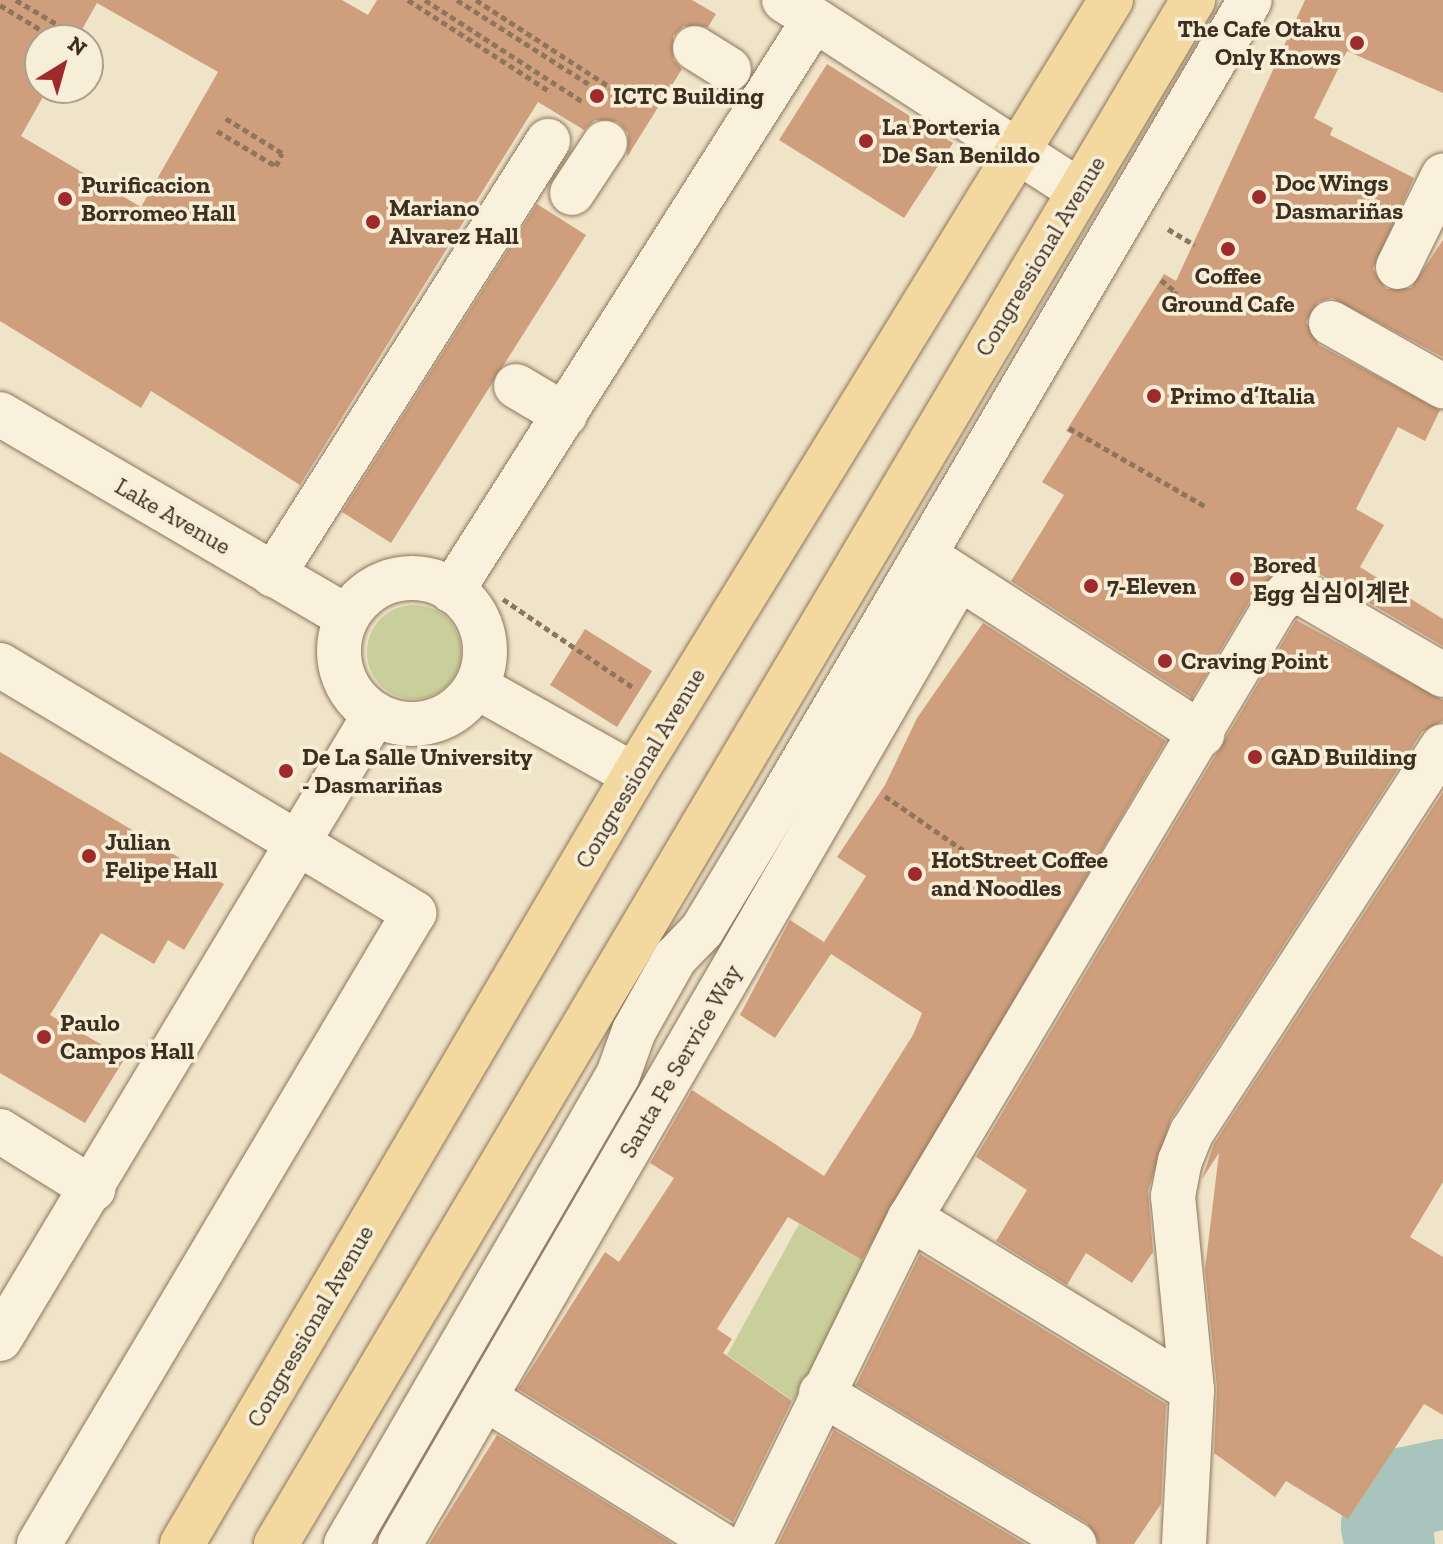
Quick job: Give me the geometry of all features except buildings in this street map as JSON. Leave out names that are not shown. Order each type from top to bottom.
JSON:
[{"type":"main road","name":"Congressional Avenue","points":[[182,1544],[634,775],[1111,0]]},
{"type":"main road","name":"Congressional Avenue","points":[[276,1544],[1193,0]]},
{"type":"street","points":[[346,1544],[618,1075],[634,1031],[675,958],[702,930],[1250,0]]},
{"type":"street","points":[[459,581],[565,415],[799,10],[1079,191]]},
{"type":"street","points":[[572,193],[596,123]]},
{"type":"street","points":[[273,575],[423,309],[548,141]]},
{"type":"street","points":[[1398,267],[1437,203]]},
{"type":"street","points":[[1331,323],[1443,386]]},
{"type":"street","points":[[516,386],[565,415]]},
{"type":"street","name":"Lake Avenue","points":[[0,414],[347,617]]},
{"type":"street","points":[[879,526],[1202,734]]},
{"type":"street","points":[[406,578],[459,581],[480,623],[486,645],[477,687],[444,718],[421,724],[375,714],[358,701],[342,671],[340,639],[347,617],[361,598],[406,578]]},
{"type":"street","name":"Santa Fe Service Way","points":[[400,1544],[959,578]]},
{"type":"street","points":[[750,1544],[821,1393],[910,1218],[1287,594],[1302,593],[1443,675]]},
{"type":"street","points":[[0,665],[414,913],[39,1544]]},
{"type":"street","points":[[477,687],[634,775]]},
{"type":"street","points":[[0,1339],[301,844],[375,714]]},
{"type":"street","points":[[1184,1544],[1192,1390],[1173,1196],[1180,1161],[1192,1132],[1443,746]]},
{"type":"street","points":[[3,1136],[93,1189]]},
{"type":"street","points":[[910,1218],[1192,1390]]},
{"type":"street","points":[[821,1393],[1074,1544]]},
{"type":"street","points":[[485,1398],[720,1544]]},
{"type":"path","points":[[16,0],[57,24]]},
{"type":"path","points":[[408,0],[596,123]]},
{"type":"path","points":[[425,0],[596,123]]},
{"type":"path","points":[[457,0],[614,100]]},
{"type":"path","points":[[476,0],[613,89]]},
{"type":"path","points":[[0,5],[31,24]]},
{"type":"path","points":[[217,131],[276,166],[282,153],[225,118]]},
{"type":"path","points":[[1206,277],[1217,283]]},
{"type":"path","points":[[1161,280],[1174,286],[1177,293],[1168,295],[1167,287],[1176,287],[1179,289]]},
{"type":"path","points":[[1069,428],[1208,508]]},
{"type":"path","points":[[459,581],[645,695]]},
{"type":"path","points":[[880,793],[963,850]]},
{"type":"green space","points":[[414,605],[432,609],[447,619],[457,634],[461,652],[457,670],[447,685],[432,695],[414,699],[396,695],[381,685],[371,670],[367,652],[371,634],[381,619],[396,609]]},
{"type":"green space","points":[[799,1224],[874,1267],[793,1401],[727,1355]]},
{"type":"waterway","points":[[1390,1544],[1386,1526],[1406,1492],[1443,1484]]},
{"type":"place","name":"The Cafe Otaku Only Knows","points":[[1357,43]]},
{"type":"place","name":"ICTC Building","points":[[597,96]]},
{"type":"place","name":"La Porteria De San Benildo","points":[[866,141]]},
{"type":"place","name":"Doc Wings Dasmariñas","points":[[1259,197]]},
{"type":"place","name":"Purificacion Borromeo Hall","points":[[65,199]]},
{"type":"place","name":"Mariano Alvarez Hall","points":[[373,222]]},
{"type":"place","name":"Coffee Ground Cafe","points":[[1228,249]]},
{"type":"place","name":"Primo d’Italia","points":[[1154,396]]},
{"type":"place","name":"Bored Egg 심심이계란","points":[[1237,579]]},
{"type":"place","name":"7-Eleven","points":[[1091,586]]},
{"type":"place","name":"Craving Point","points":[[1165,661]]},
{"type":"place","name":"GAD Building","points":[[1255,757]]},
{"type":"place","name":"De La Salle University - Dasmariñas","points":[[286,771]]},
{"type":"place","name":"Julian Felipe Hall","points":[[89,856]]},
{"type":"place","name":"HotStreet Coffee and Noodles","points":[[915,874]]},
{"type":"place","name":"Paulo Campos Hall","points":[[44,1037]]}]
